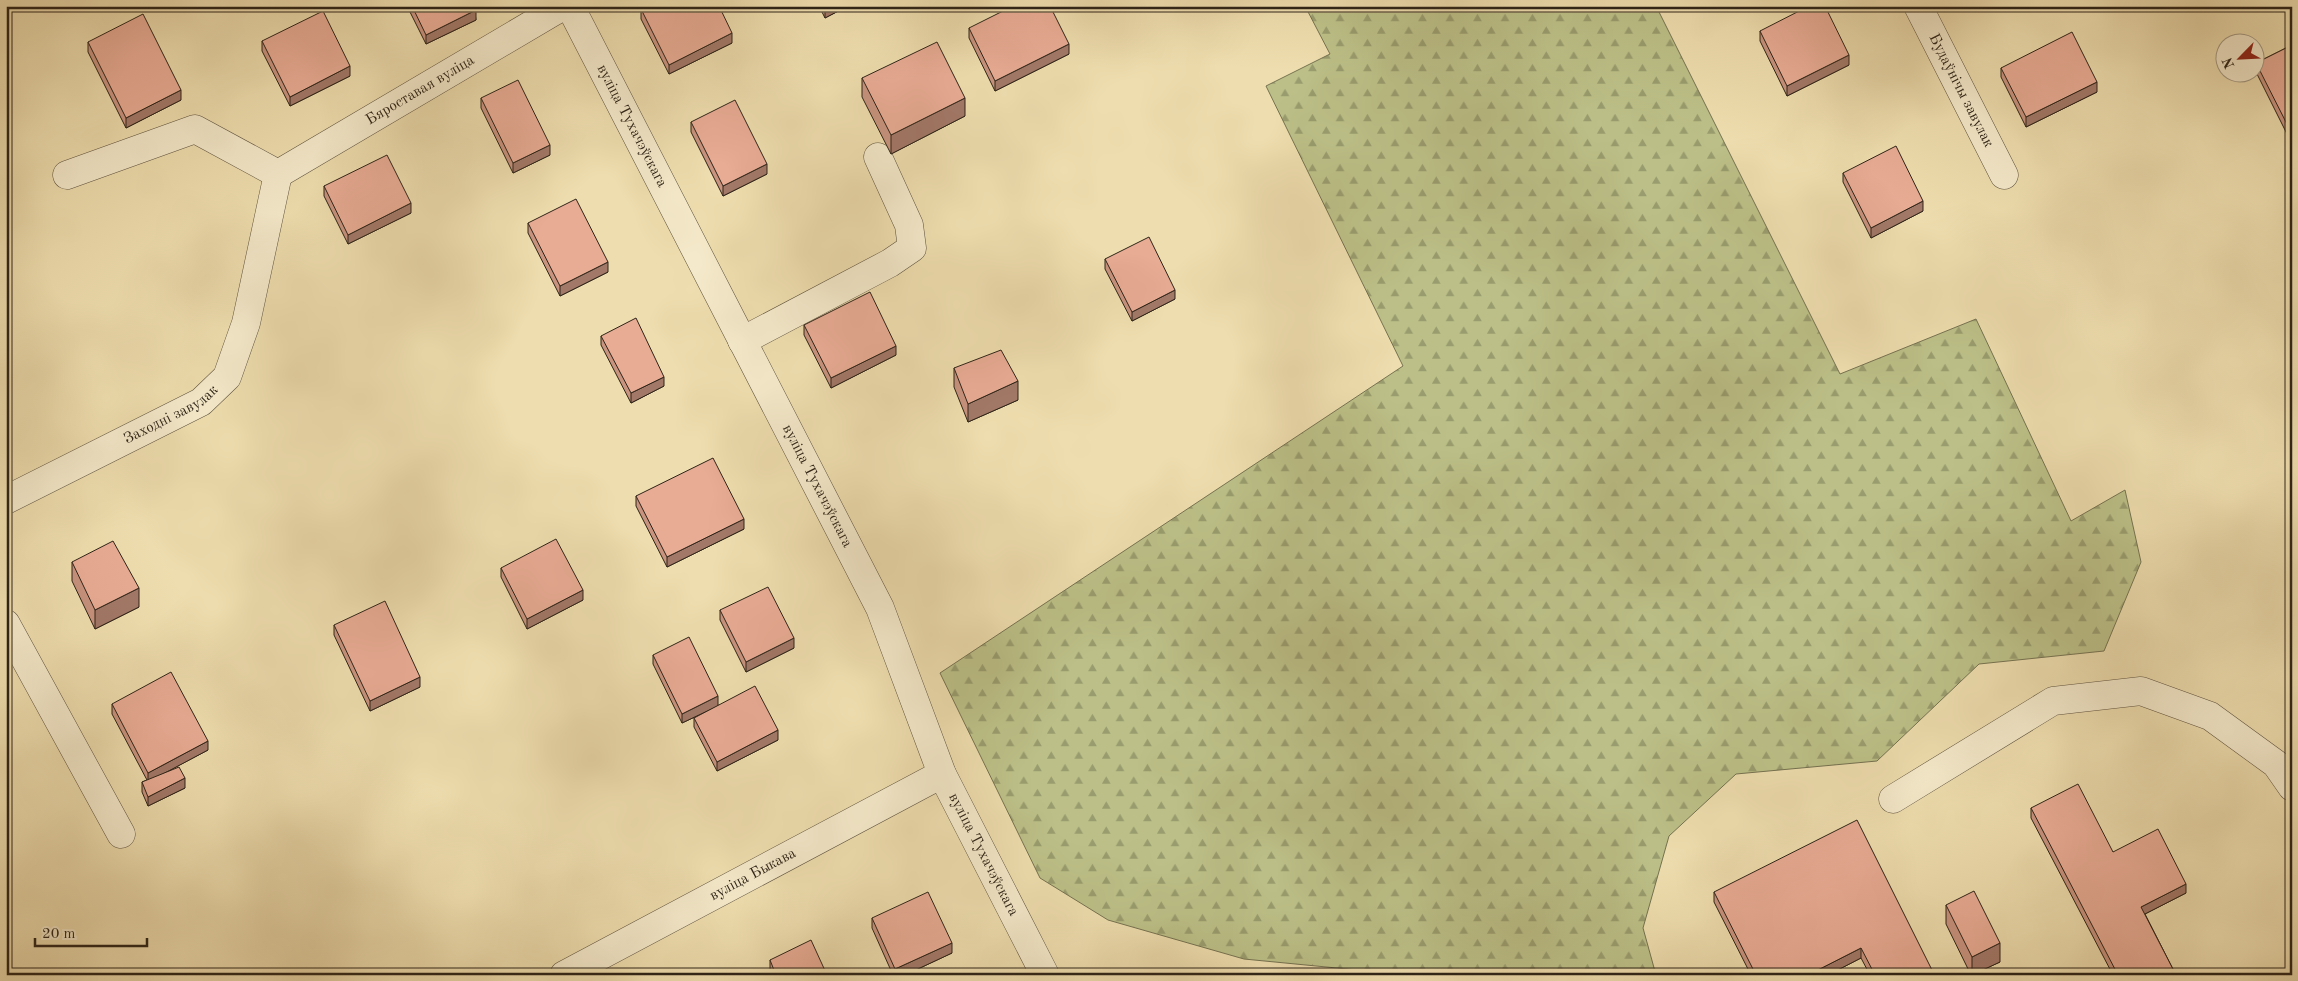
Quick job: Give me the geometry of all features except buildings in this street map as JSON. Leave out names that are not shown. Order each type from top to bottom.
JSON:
[{"type":"street","name":"Бяроставая вуліца","points":[[278,174],[563,6]]},
{"type":"street","name":"вуліца Тухачэўскага","points":[[570,6],[880,608],[942,774],[1045,975]]},
{"type":"street","name":"Будаўнічы завулак","points":[[1918,6],[2004,175]]},
{"type":"street","points":[[67,175],[195,129],[278,174]]},
{"type":"street","points":[[742,341],[890,263],[912,248],[909,225],[878,157]]},
{"type":"street","name":"Заходні завулак","points":[[6,500],[201,402],[227,376],[246,323],[278,174]]},
{"type":"street","points":[[6,624],[120,834]]},
{"type":"street","points":[[1893,799],[2053,701],[2141,691],[2210,716],[2276,764],[2292,787]]},
{"type":"street","name":"вуліца Быкава","points":[[564,975],[942,774]]},
{"type":"green space","points":[[1305,6],[1656,6],[1840,374],[1976,319],[2071,521],[2125,490],[2141,562],[2104,651],[1979,664],[1877,761],[1736,774],[1669,836],[1643,928],[1656,975],[1382,975],[1378,972],[1244,959],[1108,920],[1040,878],[940,673],[1403,366],[1266,86],[1330,54]]}]
